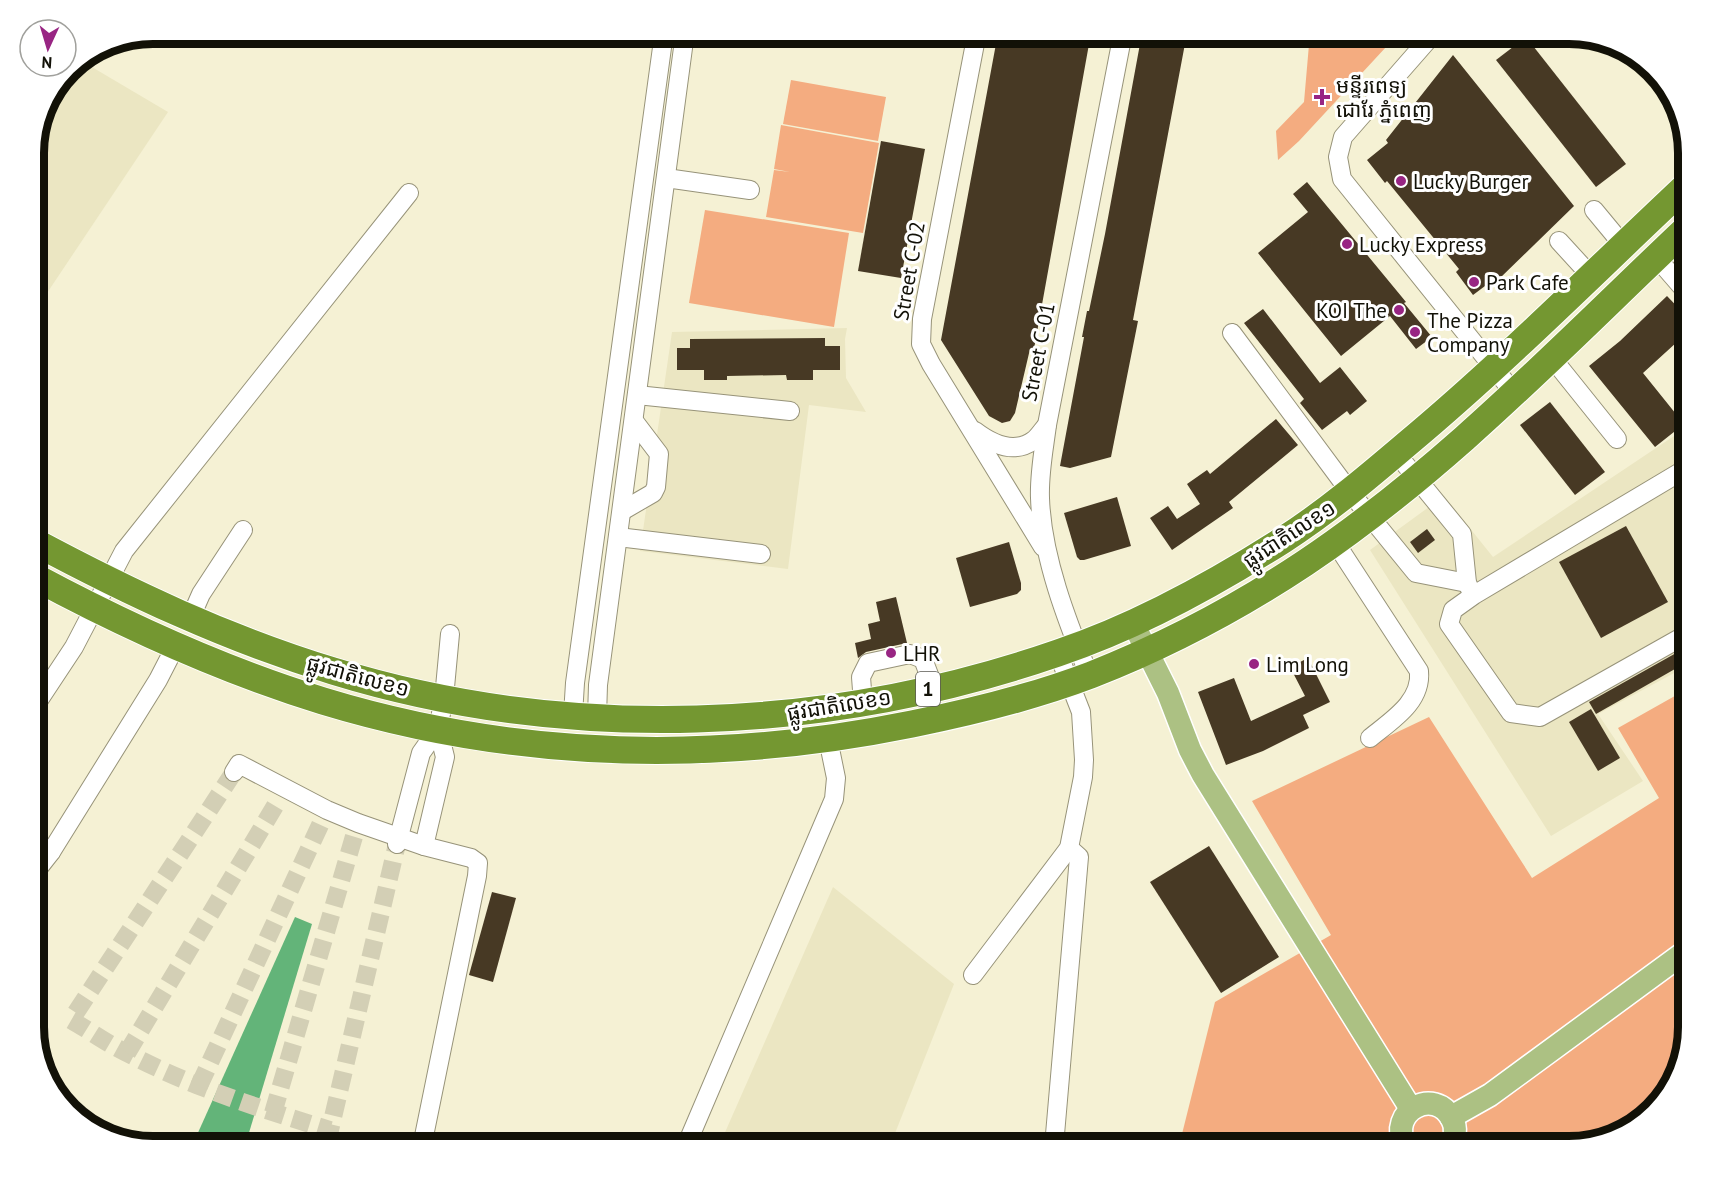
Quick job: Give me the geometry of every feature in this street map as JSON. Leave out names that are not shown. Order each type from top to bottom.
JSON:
[{"type":"highway","name":"ផ្លូវជាតិលេខ១","points":[[44,547],[108,581],[190,619],[267,649],[336,672],[444,698],[531,712],[585,716],[713,719],[770,715],[863,703],[934,688],[1000,672],[1068,650],[1133,623],[1230,572],[1283,540],[1350,492],[1493,369],[1678,193]]},
{"type":"highway","name":"ផ្លូវជាតិលេខ១","points":[[44,582],[94,609],[175,647],[256,679],[326,702],[438,729],[527,743],[602,750],[713,751],[828,739],[940,718],[1008,701],[1080,679],[1147,651],[1245,599],[1335,542],[1417,478],[1514,393],[1678,236]]},
{"type":"main road","points":[[1133,623],[1168,693],[1190,750],[1203,775],[1411,1109]]},
{"type":"main road","points":[[1451,1117],[1490,1095],[1678,957]]},
{"type":"main road","points":[[1401,1136],[1401,1124],[1411,1109],[1430,1103],[1445,1110],[1451,1117],[1455,1136]]},
{"type":"street","points":[[585,716],[574,683],[662,44]]},
{"type":"street","points":[[585,716],[598,685],[684,44]]},
{"type":"street","name":"Street C-02","points":[[975,44],[920,332],[921,344],[1049,557]]},
{"type":"street","name":"Street C-01","points":[[1069,848],[1083,777],[1080,679],[1068,650],[1049,557],[1040,497],[1041,471],[1047,425],[1121,44]]},
{"type":"street","points":[[1424,44],[1343,137],[1338,157],[1342,178],[1514,393]]},
{"type":"street","points":[[659,68],[680,72]]},
{"type":"street","points":[[666,178],[750,190]]},
{"type":"street","points":[[44,692],[74,647],[124,552],[409,193]]},
{"type":"street","points":[[1594,210],[1623,245]]},
{"type":"street","points":[[1559,241],[1591,276]]},
{"type":"street","points":[[1656,257],[1678,282]]},
{"type":"street","points":[[1232,333],[1350,492],[1416,573],[1470,589]]},
{"type":"street","points":[[1552,358],[1617,439]]},
{"type":"street","points":[[637,395],[790,411]]},
{"type":"street","points":[[622,511],[653,493],[657,477],[658,450],[634,421]]},
{"type":"street","points":[[967,424],[989,442],[1003,447],[1017,446],[1034,440],[1047,425]]},
{"type":"street","points":[[1396,453],[1462,534],[1470,589]]},
{"type":"street","points":[[1678,473],[1470,589],[1453,610],[1449,624],[1510,713],[1540,717],[1678,639]]},
{"type":"street","points":[[190,619],[201,594],[243,530]]},
{"type":"street","points":[[618,537],[761,554]]},
{"type":"street","points":[[1335,542],[1419,671],[1420,680],[1416,694],[1402,712],[1370,738]]},
{"type":"street","points":[[398,841],[421,753],[438,729],[444,698],[450,633]]},
{"type":"street","points":[[44,861],[158,680],[175,647]]},
{"type":"street","points":[[863,703],[861,677],[868,663],[910,654],[923,659],[934,688]]},
{"type":"street","points":[[424,846],[445,757],[438,729]]},
{"type":"street","points":[[691,1136],[834,799],[836,778],[828,739]]},
{"type":"street","points":[[234,772],[239,764],[281,795],[324,817],[398,841],[471,858],[478,863],[424,1136]]},
{"type":"street","points":[[44,847],[51,852]]},
{"type":"street","points":[[973,975],[1069,848],[1079,857],[1055,1136]]},
{"type":"shaded area","name":"មន្ទីរពេទ្យ ជោរែ ភ្នំពេញ","points":[[1309,44],[1389,44],[1299,141],[1278,160],[1276,131],[1304,102]]},
{"type":"shaded area","points":[[88,65],[168,112],[44,298],[44,146],[47,124],[66,86],[74,78],[78,78],[78,74]]},
{"type":"shaded area","points":[[791,80],[886,97],[878,141],[783,124]]},
{"type":"shaded area","points":[[781,125],[879,143],[863,233],[766,217],[774,170],[790,172],[774,169]]},
{"type":"shaded area","points":[[705,210],[849,233],[834,327],[689,303]]},
{"type":"shaded area","points":[[847,328],[846,378],[866,412],[809,405],[788,569],[640,551],[672,332]]},
{"type":"shaded area","points":[[1678,433],[1678,671],[1598,714],[1643,781],[1551,836],[1370,550],[1444,496],[1493,557]]},
{"type":"shaded area","points":[[1678,694],[1678,1041],[1667,1075],[1647,1104],[1624,1121],[1584,1135],[1182,1136],[1215,1002],[1331,935],[1252,801],[1429,717],[1532,878],[1659,798],[1618,728]]},
{"type":"shaded area","points":[[833,887],[954,984],[894,1136],[723,1136]]},
{"type":"shaded area","points":[[295,917],[312,924],[248,1136],[196,1136]]},
{"type":"building","points":[[996,44],[1089,44],[1034,349],[1030,349],[1015,413],[1010,421],[1002,423],[989,416],[941,340]]},
{"type":"building","points":[[1140,44],[1185,44],[1133,320],[1138,321],[1111,457],[1070,468],[1060,466],[1087,311],[1089,311]]},
{"type":"building","points":[[1517,44],[1532,44],[1626,164],[1596,187],[1496,60]]},
{"type":"building","points":[[1453,55],[1574,206],[1499,279],[1497,277],[1473,295],[1456,272],[1459,269],[1367,160],[1388,143],[1386,140]]},
{"type":"building","points":[[881,141],[925,149],[901,278],[858,271]]},
{"type":"building","points":[[1307,182],[1432,337],[1416,349],[1390,316],[1341,356],[1258,253],[1308,212],[1293,194]]},
{"type":"building","points":[[1667,296],[1678,308],[1678,341],[1643,373],[1678,417],[1678,429],[1655,447],[1589,366],[1620,341]]},
{"type":"building","points":[[1263,309],[1320,383],[1340,367],[1367,401],[1350,415],[1347,411],[1322,430],[1300,403],[1304,399],[1244,323]]},
{"type":"building","points":[[825,338],[825,346],[840,346],[840,370],[813,370],[813,380],[787,380],[786,375],[727,376],[727,380],[704,380],[704,370],[677,370],[677,348],[690,348],[690,339]]},
{"type":"building","points":[[1550,402],[1605,472],[1575,495],[1520,425]]},
{"type":"building","points":[[1276,419],[1298,445],[1229,502],[1233,508],[1172,550],[1150,518],[1168,506],[1177,519],[1200,504],[1187,484],[1207,470],[1210,474]]},
{"type":"building","points":[[1117,497],[1131,546],[1080,560],[1077,557],[1064,513]]},
{"type":"building","points":[[1626,526],[1668,602],[1601,638],[1559,562]]},
{"type":"building","points":[[1427,529],[1435,540],[1418,553],[1410,542]]},
{"type":"building","points":[[1009,542],[1021,590],[1017,594],[970,607],[956,558]]},
{"type":"building","points":[[896,597],[907,643],[866,652],[858,658],[855,643],[871,639],[868,624],[880,621],[876,602]]},
{"type":"building","points":[[1678,652],[1678,667],[1596,714],[1589,702]]},
{"type":"building","points":[[1308,658],[1330,702],[1303,715],[1309,728],[1263,751],[1226,765],[1198,692],[1234,678],[1251,721],[1305,696],[1290,667]]},
{"type":"building","points":[[1591,709],[1620,758],[1598,771],[1569,722]]},
{"type":"building","points":[[1209,846],[1279,957],[1221,993],[1150,882]]},
{"type":"building","points":[[492,892],[516,898],[493,982],[469,975]]},
{"type":"tunnel","points":[[234,772],[71,1020],[151,1065],[201,1087],[330,1130],[397,844]]},
{"type":"tunnel","points":[[127,1053],[278,801]]},
{"type":"tunnel","points":[[199,1086],[321,823]]},
{"type":"tunnel","points":[[273,1113],[355,833]]},
{"type":"place","name":"មន្ទីរពេទ្យ ជោរែ ភ្នំពេញ","points":[[1322,97]]},
{"type":"place","name":"Lucky Burger","points":[[1401,181]]},
{"type":"place","name":"Lucky Express","points":[[1347,244]]},
{"type":"place","name":"Park Cafe","points":[[1474,282]]},
{"type":"place","name":"KOI The","points":[[1399,310]]},
{"type":"place","name":"The Pizza Company","points":[[1415,332]]},
{"type":"place","name":"LHR","points":[[891,653]]},
{"type":"place","name":"Lim Long","points":[[1254,664]]}]
